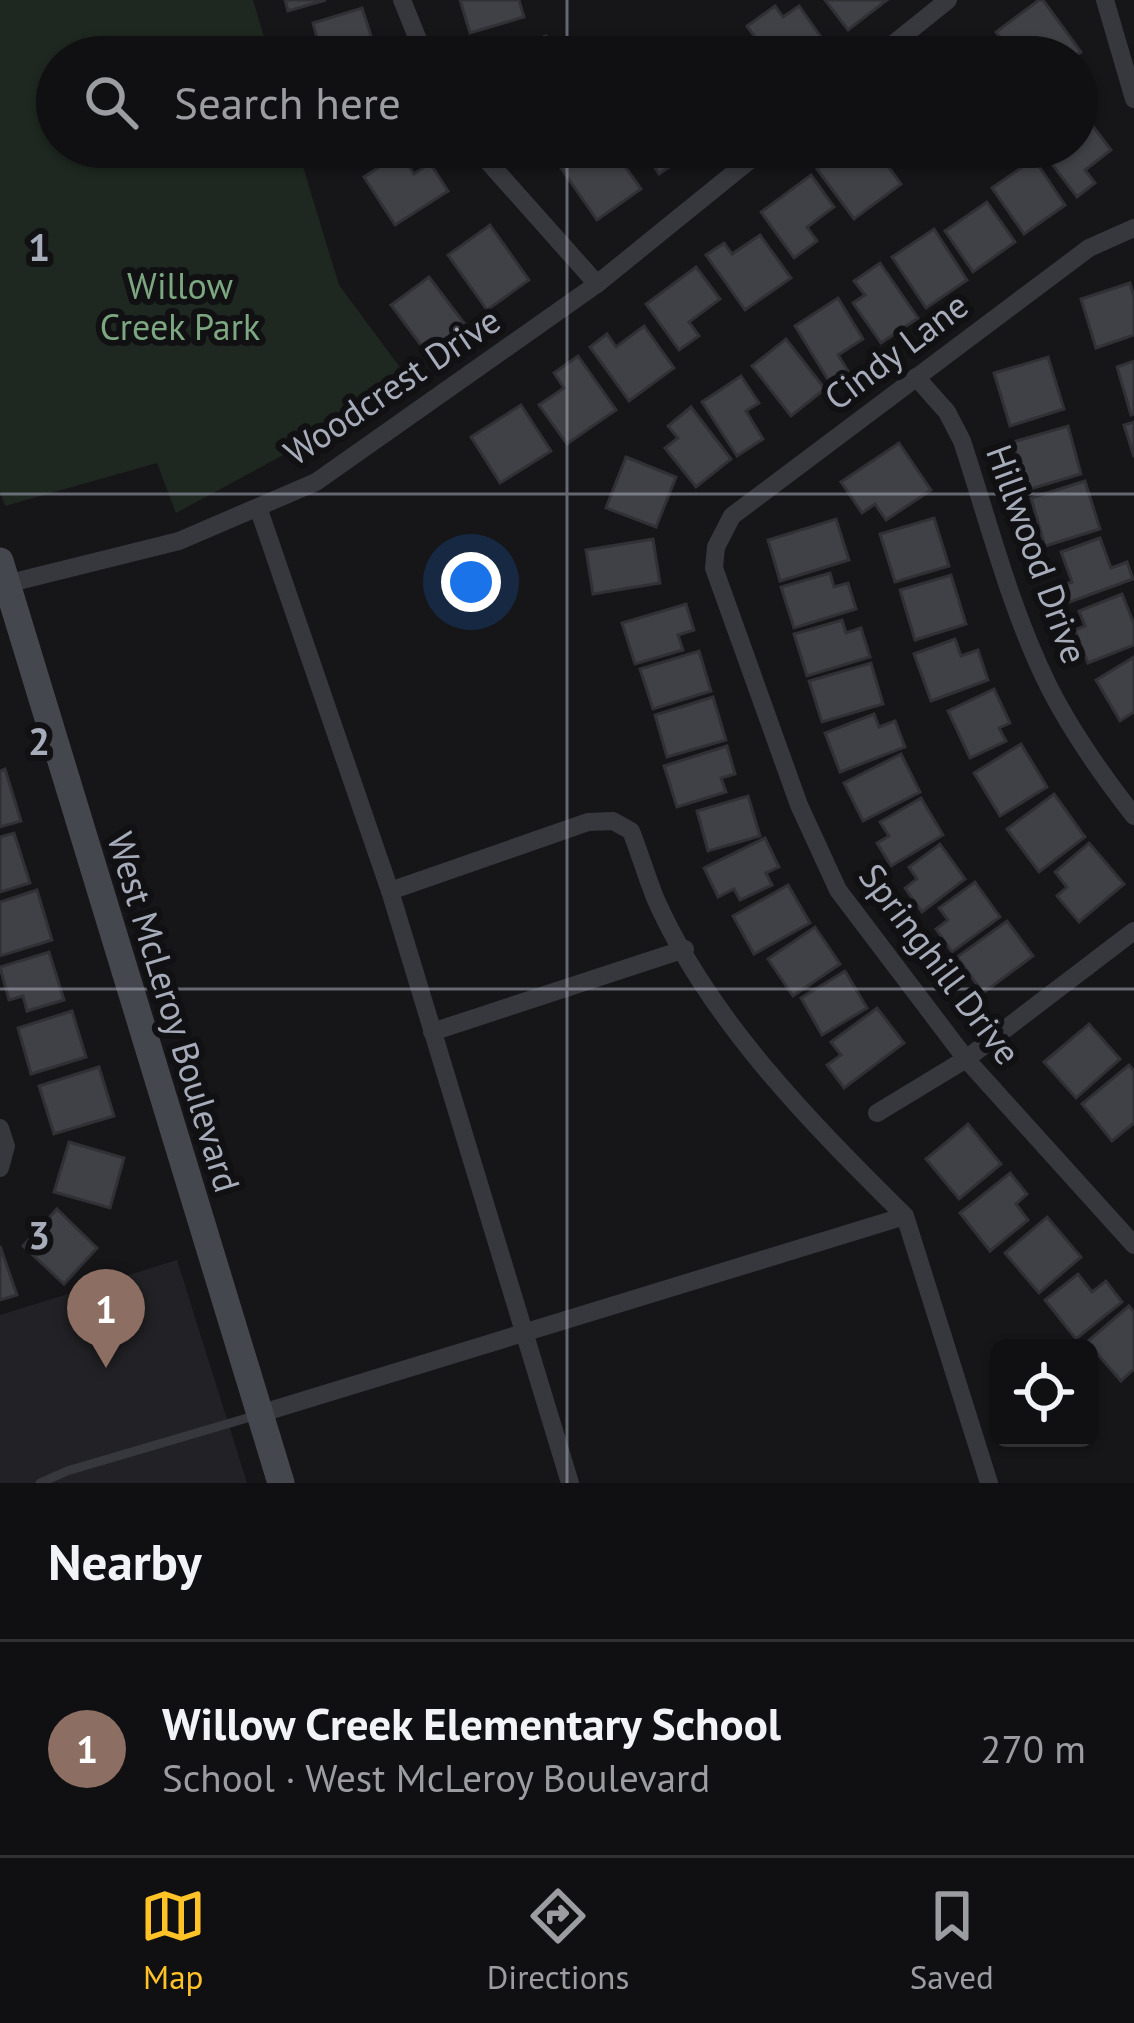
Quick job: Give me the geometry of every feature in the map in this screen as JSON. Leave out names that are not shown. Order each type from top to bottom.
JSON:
[{"type":"main road","name":"West McLeroy Boulevard","points":[[2,579],[281,1483]]},
{"type":"street","points":[[402,0],[417,36]]},
{"type":"street","points":[[903,36],[948,0]]},
{"type":"street","points":[[1106,0],[1134,99]]},
{"type":"street","points":[[494,168],[597,284]]},
{"type":"street","name":"Woodcrest Drive","points":[[2,579],[179,541],[316,482],[597,284],[740,168]]},
{"type":"street","name":"Cindy Lane","points":[[716,547],[733,516],[1089,248],[1134,228]]},
{"type":"street","name":"Hillwood Drive","points":[[916,377],[947,412],[962,441],[1024,630],[1047,682],[1077,736],[1134,815]]},
{"type":"street","points":[[259,510],[390,891],[570,1483]]},
{"type":"street","name":"Springhill Drive","points":[[716,547],[714,568],[752,680],[799,805],[838,890],[966,1059],[1134,1245]]},
{"type":"street","points":[[390,891],[588,822],[613,821],[631,831],[657,902],[766,1071],[905,1216],[988,1483]]},
{"type":"street","points":[[877,1113],[966,1059],[1134,931]]},
{"type":"street","points":[[432,1032],[685,949]]},
{"type":"street","points":[[0,1128],[6,1146],[0,1168]]},
{"type":"street","points":[[259,1414],[905,1216]]},
{"type":"lane","points":[[40,1483],[259,1414]]},
{"type":"lane","points":[[67,1471],[72,1483]]},
{"type":"shaded area","points":[[177,1260],[247,1483],[0,1483],[0,1315]]},
{"type":"green space","name":"Willow Creek Park","points":[[0,0],[253,0],[264,36],[36,36],[36,168],[303,168],[339,285],[413,385],[176,513],[157,463],[5,506],[0,491]]},
{"type":"building","points":[[285,0],[326,0],[288,11]]},
{"type":"building","points":[[460,0],[519,0],[524,17],[470,33]]},
{"type":"building","points":[[825,0],[887,0],[848,30]]},
{"type":"building","points":[[1043,0],[1069,36],[999,36],[996,32]]},
{"type":"building","points":[[775,6],[783,17],[799,6],[820,36],[754,36],[747,26]]},
{"type":"building","points":[[362,8],[371,36],[316,36],[313,23]]},
{"type":"building","points":[[1098,133],[1111,150],[1098,160]]},
{"type":"building","points":[[378,168],[410,168],[414,174],[433,168],[448,191],[395,225],[364,177]]},
{"type":"building","points":[[561,168],[626,168],[641,189],[597,220]]},
{"type":"building","points":[[889,168],[901,184],[854,219],[817,169]]},
{"type":"building","points":[[1021,168],[1040,168],[1065,205],[1024,234],[992,188]]},
{"type":"building","points":[[1055,168],[1088,168],[1095,183],[1077,197]]},
{"type":"building","points":[[811,175],[834,207],[807,227],[817,241],[794,258],[761,212]]},
{"type":"building","points":[[987,202],[1015,242],[973,272],[945,231]]},
{"type":"building","points":[[490,225],[529,280],[487,310],[448,255]]},
{"type":"building","points":[[934,229],[967,280],[926,308],[892,257]]},
{"type":"building","points":[[760,235],[791,278],[745,310],[706,255],[724,243],[732,254]]},
{"type":"building","points":[[880,263],[918,318],[881,343],[853,303],[865,295],[854,281]]},
{"type":"building","points":[[696,267],[720,299],[689,322],[699,336],[679,350],[646,304]]},
{"type":"building","points":[[429,277],[467,327],[429,356],[391,305]]},
{"type":"building","points":[[1130,283],[1134,335],[1096,348],[1081,299]]},
{"type":"building","points":[[838,298],[863,339],[838,355],[848,371],[830,383],[795,326]]},
{"type":"building","points":[[644,326],[674,368],[629,401],[590,347],[607,334],[616,347]]},
{"type":"building","points":[[786,339],[825,389],[791,416],[752,366]]},
{"type":"building","points":[[578,356],[616,410],[567,444],[539,405],[564,388],[554,373]]},
{"type":"building","points":[[1048,357],[1064,409],[1010,426],[994,373]]},
{"type":"building","points":[[1134,361],[1134,414],[1131,415],[1117,367]]},
{"type":"building","points":[[741,376],[759,403],[746,411],[763,439],[737,456],[702,402]]},
{"type":"building","points":[[521,405],[551,451],[500,483],[471,437]]},
{"type":"building","points":[[691,407],[731,459],[696,487],[665,448],[678,438],[668,426]]},
{"type":"building","points":[[1134,422],[1134,457],[1124,425]]},
{"type":"building","points":[[1068,426],[1081,474],[1027,490],[1013,442]]},
{"type":"building","points":[[899,443],[931,490],[886,520],[875,504],[862,513],[841,482]]},
{"type":"building","points":[[626,457],[676,477],[656,527],[606,508]]},
{"type":"building","points":[[1085,481],[1100,529],[1045,546],[1031,498]]},
{"type":"building","points":[[934,518],[949,566],[895,582],[880,534]]},
{"type":"building","points":[[836,519],[849,560],[780,581],[768,540]]},
{"type":"building","points":[[1100,538],[1111,568],[1127,562],[1133,579],[1064,604],[1058,587],[1072,582],[1061,552]]},
{"type":"building","points":[[653,539],[660,583],[593,594],[586,550]]},
{"type":"building","points":[[830,573],[834,587],[848,583],[856,609],[794,628],[781,587]]},
{"type":"building","points":[[951,575],[966,624],[915,640],[900,590]]},
{"type":"building","points":[[1122,594],[1134,624],[1134,645],[1088,663],[1075,630],[1085,626],[1079,611]]},
{"type":"building","points":[[686,604],[694,630],[678,635],[683,650],[635,664],[622,623]]},
{"type":"building","points":[[842,620],[846,633],[861,628],[870,657],[807,676],[794,634]]},
{"type":"building","points":[[955,639],[961,656],[978,650],[988,680],[931,701],[914,654]]},
{"type":"building","points":[[699,651],[711,691],[653,709],[640,669]]},
{"type":"building","points":[[1134,657],[1134,712],[1120,721],[1096,680]]},
{"type":"building","points":[[871,663],[883,704],[822,722],[809,681]]},
{"type":"building","points":[[994,689],[1010,723],[999,728],[1006,741],[970,758],[948,711]]},
{"type":"building","points":[[713,697],[726,740],[667,757],[655,715]]},
{"type":"building","points":[[874,714],[879,727],[895,721],[905,747],[840,772],[825,733]]},
{"type":"building","points":[[1021,744],[1047,787],[1000,816],[974,773]]},
{"type":"building","points":[[727,746],[735,774],[721,778],[726,792],[677,807],[664,766]]},
{"type":"building","points":[[901,754],[920,792],[863,821],[844,783]]},
{"type":"building","points":[[5,769],[21,821],[0,827],[0,771]]},
{"type":"building","points":[[1054,794],[1085,837],[1039,872],[1007,829]]},
{"type":"building","points":[[748,796],[760,836],[708,851],[697,811]]},
{"type":"building","points":[[921,798],[943,835],[891,866],[877,843],[889,836],[880,822]]},
{"type":"building","points":[[14,833],[30,883],[0,892],[0,837]]},
{"type":"building","points":[[765,838],[779,867],[766,873],[772,885],[740,900],[734,889],[718,897],[704,868]]},
{"type":"building","points":[[1089,843],[1124,884],[1079,922],[1057,896],[1067,887],[1055,872]]},
{"type":"building","points":[[940,844],[965,879],[922,912],[905,888],[917,879],[909,867]]},
{"type":"building","points":[[975,882],[1000,917],[952,952],[936,929],[948,920],[939,908]]},
{"type":"building","points":[[788,885],[810,923],[754,954],[733,916]]},
{"type":"building","points":[[37,890],[52,940],[0,956],[0,902]]},
{"type":"building","points":[[1007,921],[1033,956],[983,993],[957,957]]},
{"type":"building","points":[[815,927],[840,964],[793,996],[768,959]]},
{"type":"building","points":[[49,952],[64,1000],[27,1011],[23,996],[9,1000],[0,967]]},
{"type":"building","points":[[845,971],[867,1008],[822,1035],[801,998]]},
{"type":"building","points":[[877,1008],[904,1043],[844,1088],[827,1065],[841,1055],[831,1042]]},
{"type":"building","points":[[72,1011],[86,1057],[31,1074],[18,1028]]},
{"type":"building","points":[[1089,1024],[1120,1059],[1076,1098],[1044,1062]]},
{"type":"building","points":[[1129,1065],[1134,1071],[1134,1123],[1112,1141],[1082,1104]]},
{"type":"building","points":[[99,1067],[114,1116],[54,1134],[39,1086]]},
{"type":"building","points":[[968,1124],[1001,1164],[959,1199],[926,1159]]},
{"type":"building","points":[[69,1142],[124,1158],[110,1208],[54,1192]]},
{"type":"building","points":[[1010,1173],[1027,1194],[1016,1204],[1028,1220],[990,1251],[960,1213]]},
{"type":"building","points":[[57,1209],[97,1248],[64,1284],[23,1246]]},
{"type":"building","points":[[1047,1217],[1081,1257],[1039,1293],[1005,1253]]},
{"type":"building","points":[[0,1246],[17,1295],[0,1300]]},
{"type":"building","points":[[1078,1274],[1092,1292],[1106,1281],[1122,1302],[1076,1339],[1045,1300]]},
{"type":"building","points":[[1129,1306],[1134,1312],[1134,1369],[1121,1381],[1098,1355],[1098,1339],[1090,1339]]},
{"type":"place","name":"Willow Creek Elementary School","points":[[106,1368]]}]
